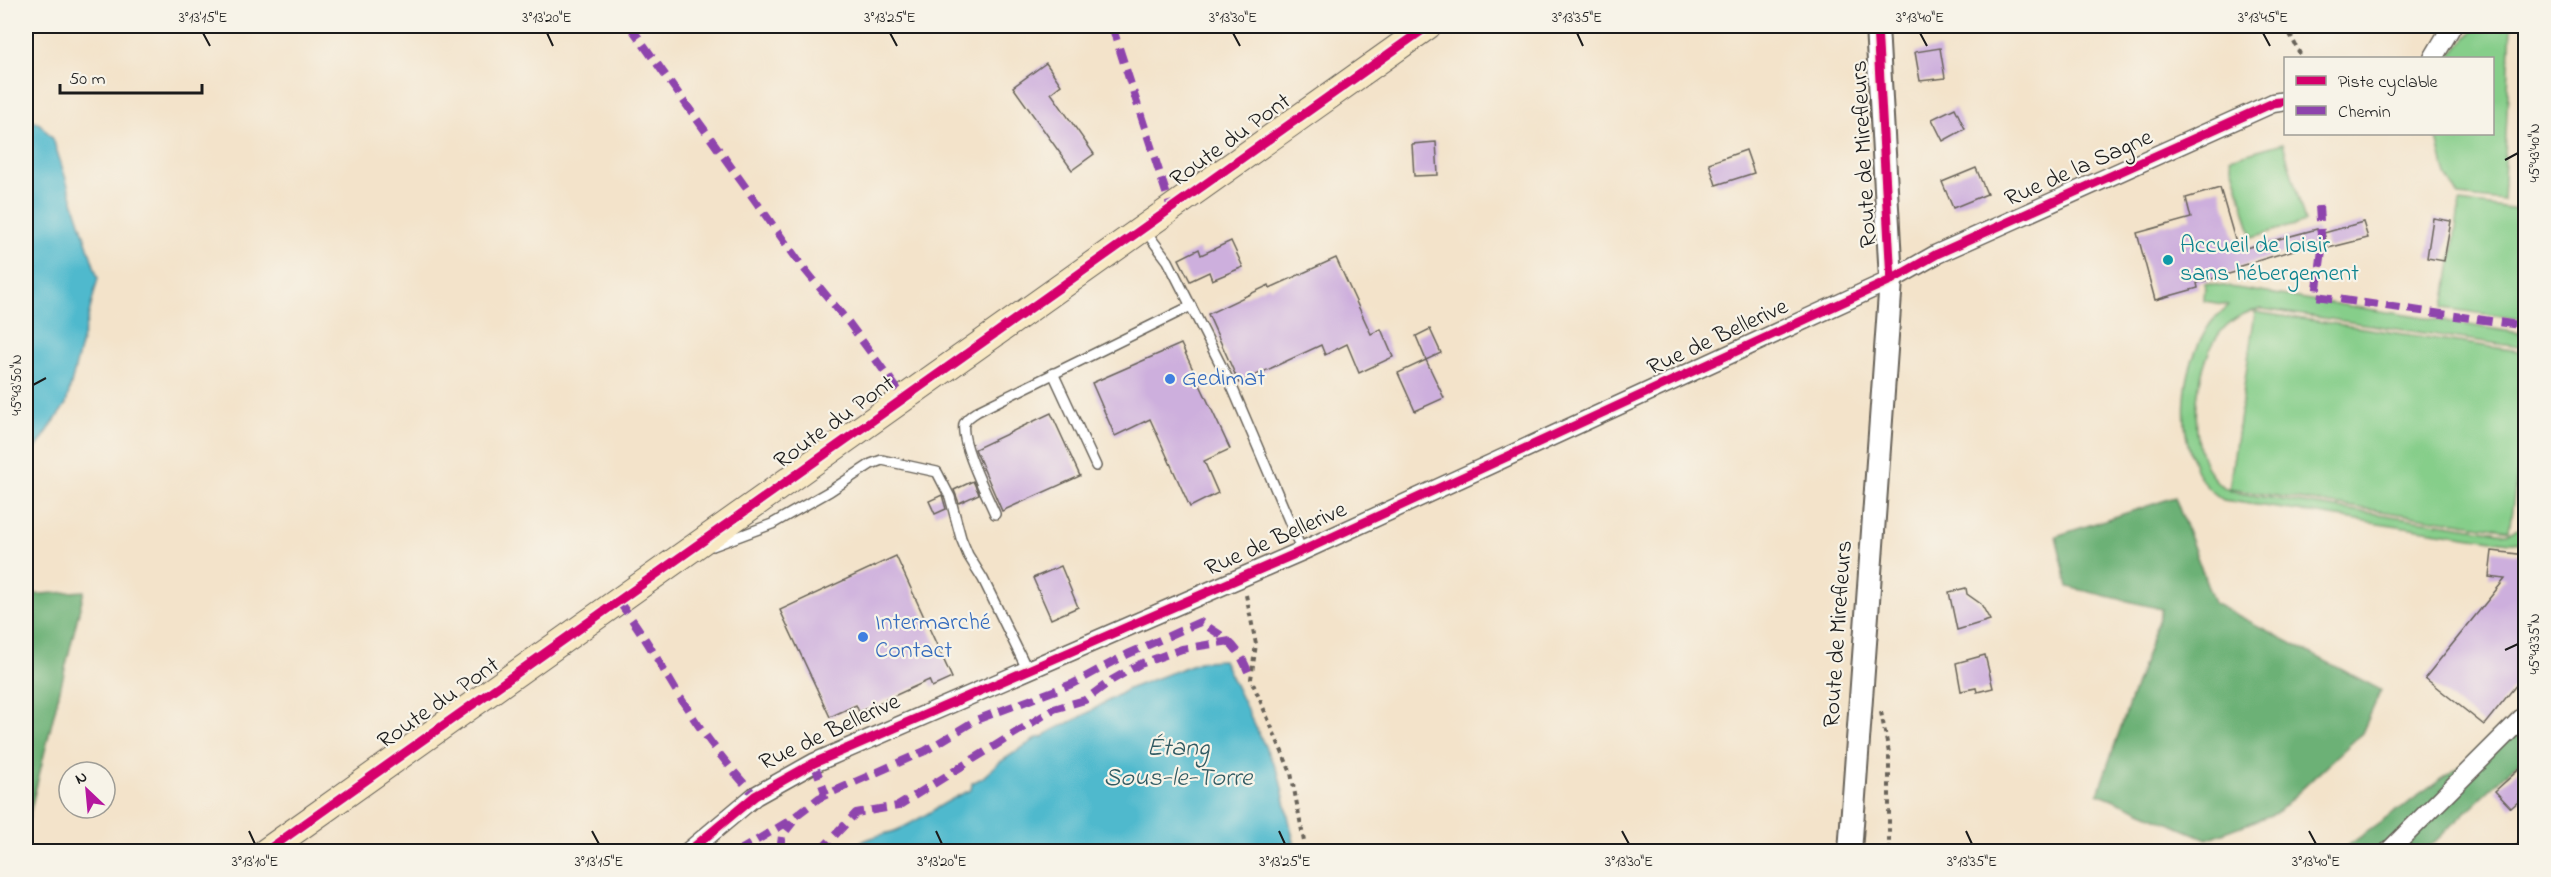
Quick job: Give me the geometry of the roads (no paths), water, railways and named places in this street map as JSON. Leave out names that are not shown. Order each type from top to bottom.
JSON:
[{"type":"main road","name":"Route du Pont","points":[[265,852],[1428,26]]},
{"type":"street","name":"Route de Mirefleurs","points":[[1850,852],[1891,280],[1877,26]]},
{"type":"street","points":[[2434,57],[2452,26]]},
{"type":"street","name":"Rue de la Sagne","points":[[1891,280],[1948,249],[2262,107],[2284,102]]},
{"type":"street","name":"Rue de Bellerive","points":[[688,852],[730,815],[776,782],[1302,551],[1891,280]]},
{"type":"street","points":[[2388,852],[2526,714]]},
{"type":"lane","points":[[1143,227],[1168,261],[1253,432],[1302,551]]},
{"type":"lane","points":[[995,514],[970,456],[964,425],[968,418],[1191,306]]},
{"type":"lane","points":[[1053,374],[1096,466]]},
{"type":"lane","points":[[680,558],[771,524],[830,491],[871,464],[882,460],[937,472],[950,497],[968,555],[983,579],[1028,671]]},
{"type":"water","points":[[26,118],[40,124],[53,139],[98,278],[66,404],[31,456],[26,459]]},
{"type":"water","name":"Étang Sous-le-Torre","points":[[1223,660],[1279,775],[1296,851],[852,851],[866,840],[907,826],[971,790],[972,783],[1037,738],[1079,718],[1128,689],[1202,661]]},
{"type":"place","name":"Accueil de loisir sans hébergement","points":[[2168,260]]},
{"type":"place","name":"Gedimat","points":[[1170,379]]},
{"type":"place","name":"Intermarché Contact","points":[[863,637]]}]
